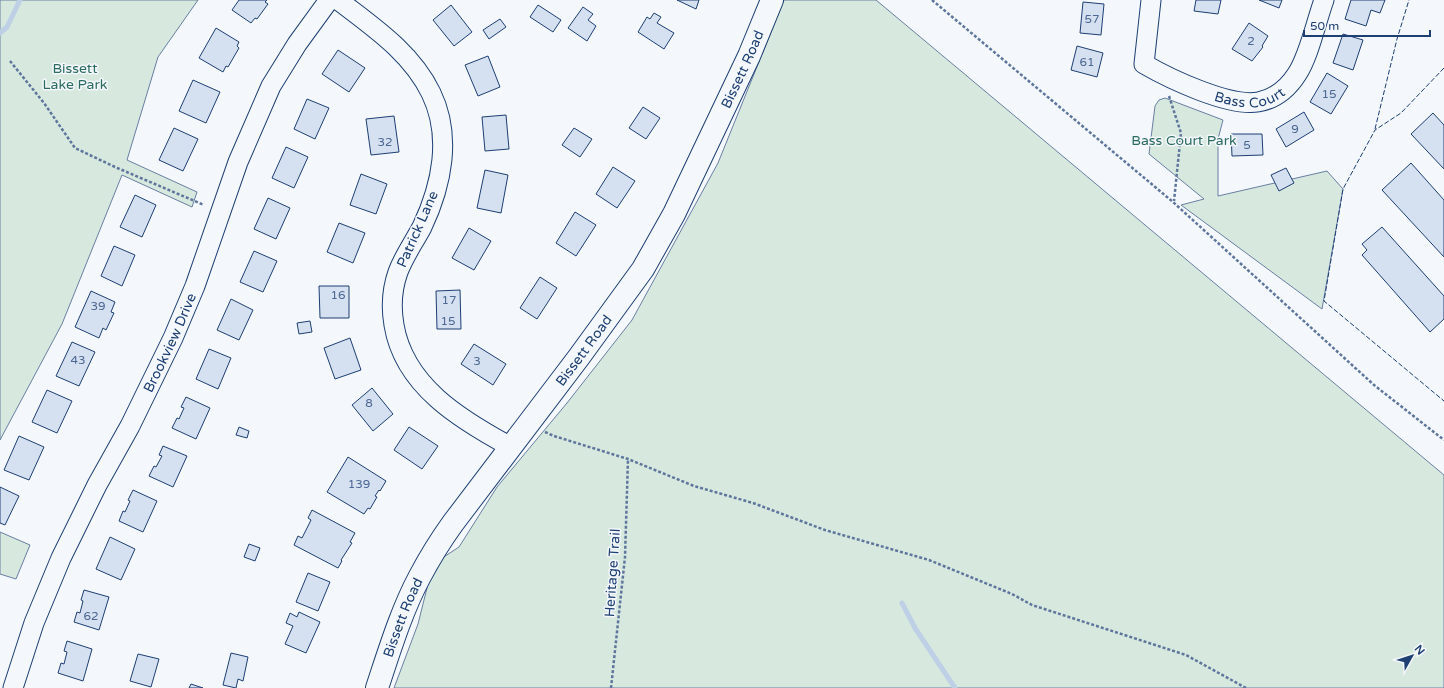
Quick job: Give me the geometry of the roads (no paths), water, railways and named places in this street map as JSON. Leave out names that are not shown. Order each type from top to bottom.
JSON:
[{"type":"main road","name":"Bissett Road","points":[[377,688],[391,645],[418,579],[438,544],[580,357],[643,268],[674,214],[749,56],[772,0]]},
{"type":"street","name":"Brookview Drive","points":[[13,688],[34,624],[61,558],[130,426],[173,338],[195,286],[238,162],[271,86],[297,44],[329,0]]},
{"type":"street","name":"Patrick Lane","points":[[338,0],[392,42],[413,64],[431,93],[441,125],[443,138],[442,164],[434,196],[421,227],[402,262],[394,289],[393,318],[399,346],[406,361],[416,376],[434,396],[455,413],[511,447]]},
{"type":"street","name":"Bass Court","points":[[1151,0],[1144,64],[1163,75],[1198,90],[1236,101],[1252,102],[1271,98],[1289,85],[1301,68],[1324,0]]},
{"type":"waterway","points":[[0,33],[7,27],[20,0]]},
{"type":"waterway","points":[[902,603],[915,628],[955,688]]},
{"type":"park label","name":"Bissett Lake Park","points":[[75,76]]},
{"type":"park label","name":"Bass Court Park","points":[[1184,140]]}]
